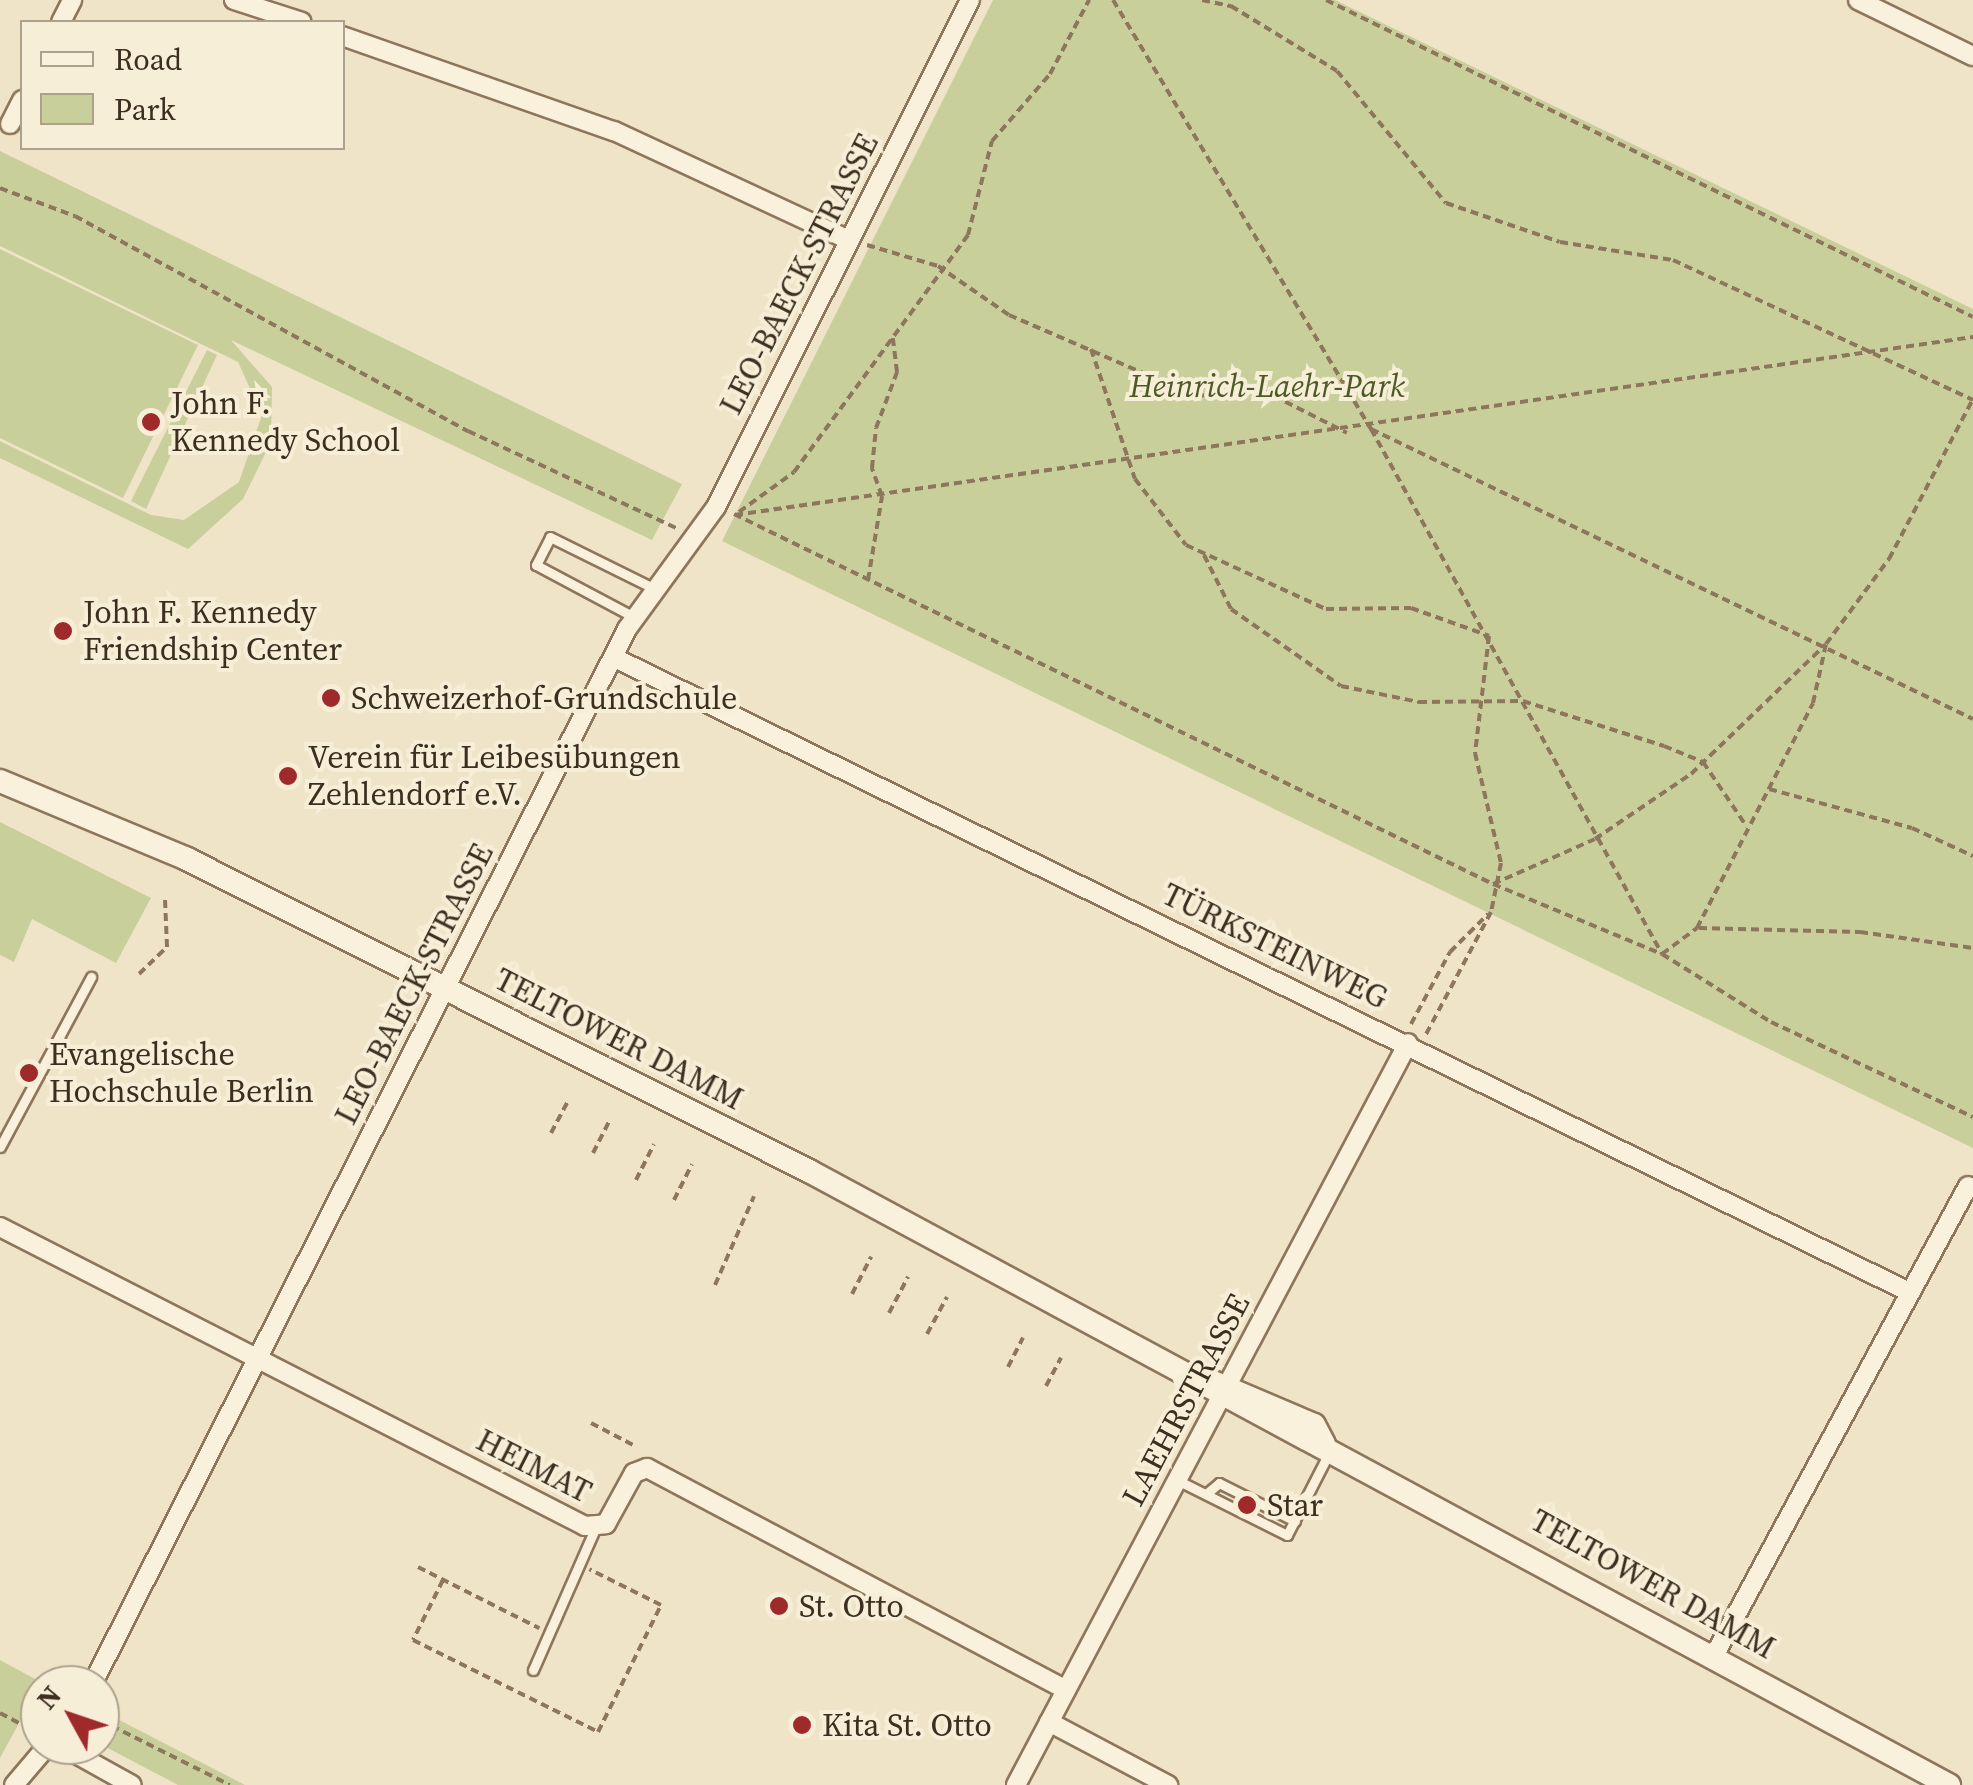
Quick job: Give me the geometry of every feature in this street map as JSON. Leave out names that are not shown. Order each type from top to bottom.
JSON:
[{"type":"main road","name":"TELTOWER DAMM","points":[[0,781],[171,852],[445,988],[1225,1391],[1314,1426],[1328,1446],[1949,1785]]},
{"type":"street","points":[[234,0],[296,20]]},
{"type":"street","name":"LEO-BAECK-STRASSE","points":[[102,1665],[613,657],[653,588],[716,507],[857,242],[970,0]]},
{"type":"street","points":[[1858,0],[1892,8],[1973,56]]},
{"type":"street","points":[[345,37],[614,131],[857,242]]},
{"type":"street","points":[[10,124],[20,104]]},
{"type":"street","name":"TÜRKSTEINWEG","points":[[613,657],[1414,1036],[1910,1292]]},
{"type":"street","name":"LAEHRSTRASSE","points":[[1016,1785],[1414,1036]]},
{"type":"street","points":[[1715,1654],[1968,1186]]},
{"type":"street","name":"HEIMAT","points":[[0,1226],[595,1529],[634,1472],[647,1468],[1066,1690]]},
{"type":"street","points":[[1049,1722],[1168,1785]]},
{"type":"street","points":[[96,1765],[132,1785]]},
{"type":"lane","points":[[634,617],[536,565],[550,537],[653,588]]},
{"type":"lane","points":[[0,1147],[91,977]]},
{"type":"lane","points":[[1178,1480],[1287,1535],[1328,1446]]},
{"type":"lane","points":[[1206,1494],[1219,1483],[1295,1521]]},
{"type":"lane","points":[[533,1670],[595,1529]]},
{"type":"path","points":[[735,515],[794,472],[893,337],[938,266],[968,235],[992,142],[1050,74],[1089,0]]},
{"type":"path","points":[[1113,0],[1371,429],[1662,954]]},
{"type":"path","points":[[1202,0],[1231,6],[1337,70],[1446,203],[1560,242],[1673,260],[1878,350],[1973,400],[1889,559],[1826,644],[1702,762],[1595,839],[1493,884]]},
{"type":"path","points":[[1326,0],[1973,318]]},
{"type":"path","points":[[0,188],[75,216],[468,431],[696,537]]},
{"type":"path","points":[[857,242],[938,266],[1008,315],[1196,396],[1262,390],[1347,433]]},
{"type":"path","points":[[868,580],[882,496],[872,468],[897,372],[893,337]]},
{"type":"path","points":[[735,515],[1347,433],[1973,337]]},
{"type":"path","points":[[1091,349],[1130,462],[1162,523],[1204,555],[1326,609],[1411,608],[1489,636]]},
{"type":"path","points":[[1371,429],[1826,644],[1973,720]]},
{"type":"path","points":[[716,507],[1493,884],[1662,954],[1771,1022],[1973,1118]]},
{"type":"path","points":[[1204,555],[1231,609],[1341,686],[1418,702],[1523,700],[1702,762],[1748,829]]},
{"type":"path","points":[[1414,1036],[1490,912],[1493,884],[1501,863],[1475,754],[1489,636]]},
{"type":"path","points":[[1662,954],[1697,928],[1813,703],[1826,644]]},
{"type":"path","points":[[1768,789],[1973,856]]},
{"type":"path","points":[[140,974],[168,947],[164,900]]},
{"type":"path","points":[[1414,1036],[1450,952],[1490,912]]},
{"type":"path","points":[[1697,928],[1860,932],[1973,948]]},
{"type":"path","points":[[552,1132],[568,1100]]},
{"type":"path","points":[[593,1153],[609,1122]]},
{"type":"path","points":[[636,1180],[654,1144]]},
{"type":"path","points":[[674,1200],[692,1164]]},
{"type":"path","points":[[715,1285],[754,1196]]},
{"type":"path","points":[[852,1294],[871,1258]]},
{"type":"path","points":[[888,1314],[908,1277]]},
{"type":"path","points":[[928,1334],[947,1298]]},
{"type":"path","points":[[1008,1367],[1024,1338]]},
{"type":"path","points":[[1046,1386],[1060,1358]]},
{"type":"path","points":[[592,1424],[633,1446]]},
{"type":"path","points":[[418,1567],[551,1634]]},
{"type":"path","points":[[120,1730],[230,1785]]},
{"type":"green space","name":"Heinrich-Laehr-Park","points":[[993,0],[1335,0],[1973,309],[1973,1148],[722,541]]},
{"type":"green space","points":[[0,151],[682,484],[652,540],[231,340],[272,387],[271,442],[243,499],[188,549],[0,458],[0,441],[151,515],[184,520],[239,482],[262,415],[238,362],[0,246]]},
{"type":"green space","points":[[0,249],[198,345],[123,498],[0,438]]},
{"type":"green space","points":[[207,350],[217,355],[146,509],[131,501]]},
{"type":"green space","points":[[0,822],[151,898],[116,963],[32,919],[14,962],[0,955]]},
{"type":"green space","points":[[0,1660],[20,1671],[20,1721],[0,1758]]},
{"type":"green space","points":[[120,1720],[245,1785],[178,1785],[120,1755]]},
{"type":"place","name":"John F. Kennedy School","points":[[151,422]]},
{"type":"place","name":"John F. Kennedy Friendship Center","points":[[63,631]]},
{"type":"place","name":"Schweizerhof-Grundschule","points":[[331,698]]},
{"type":"place","name":"Verein für Leibesübungen Zehlendorf e.V.","points":[[288,776]]},
{"type":"place","name":"Evangelische Hochschule Berlin","points":[[29,1073]]},
{"type":"place","name":"Star","points":[[1247,1505]]},
{"type":"place","name":"St. Otto","points":[[779,1606]]},
{"type":"place","name":"Kita St. Otto","points":[[802,1725]]}]
